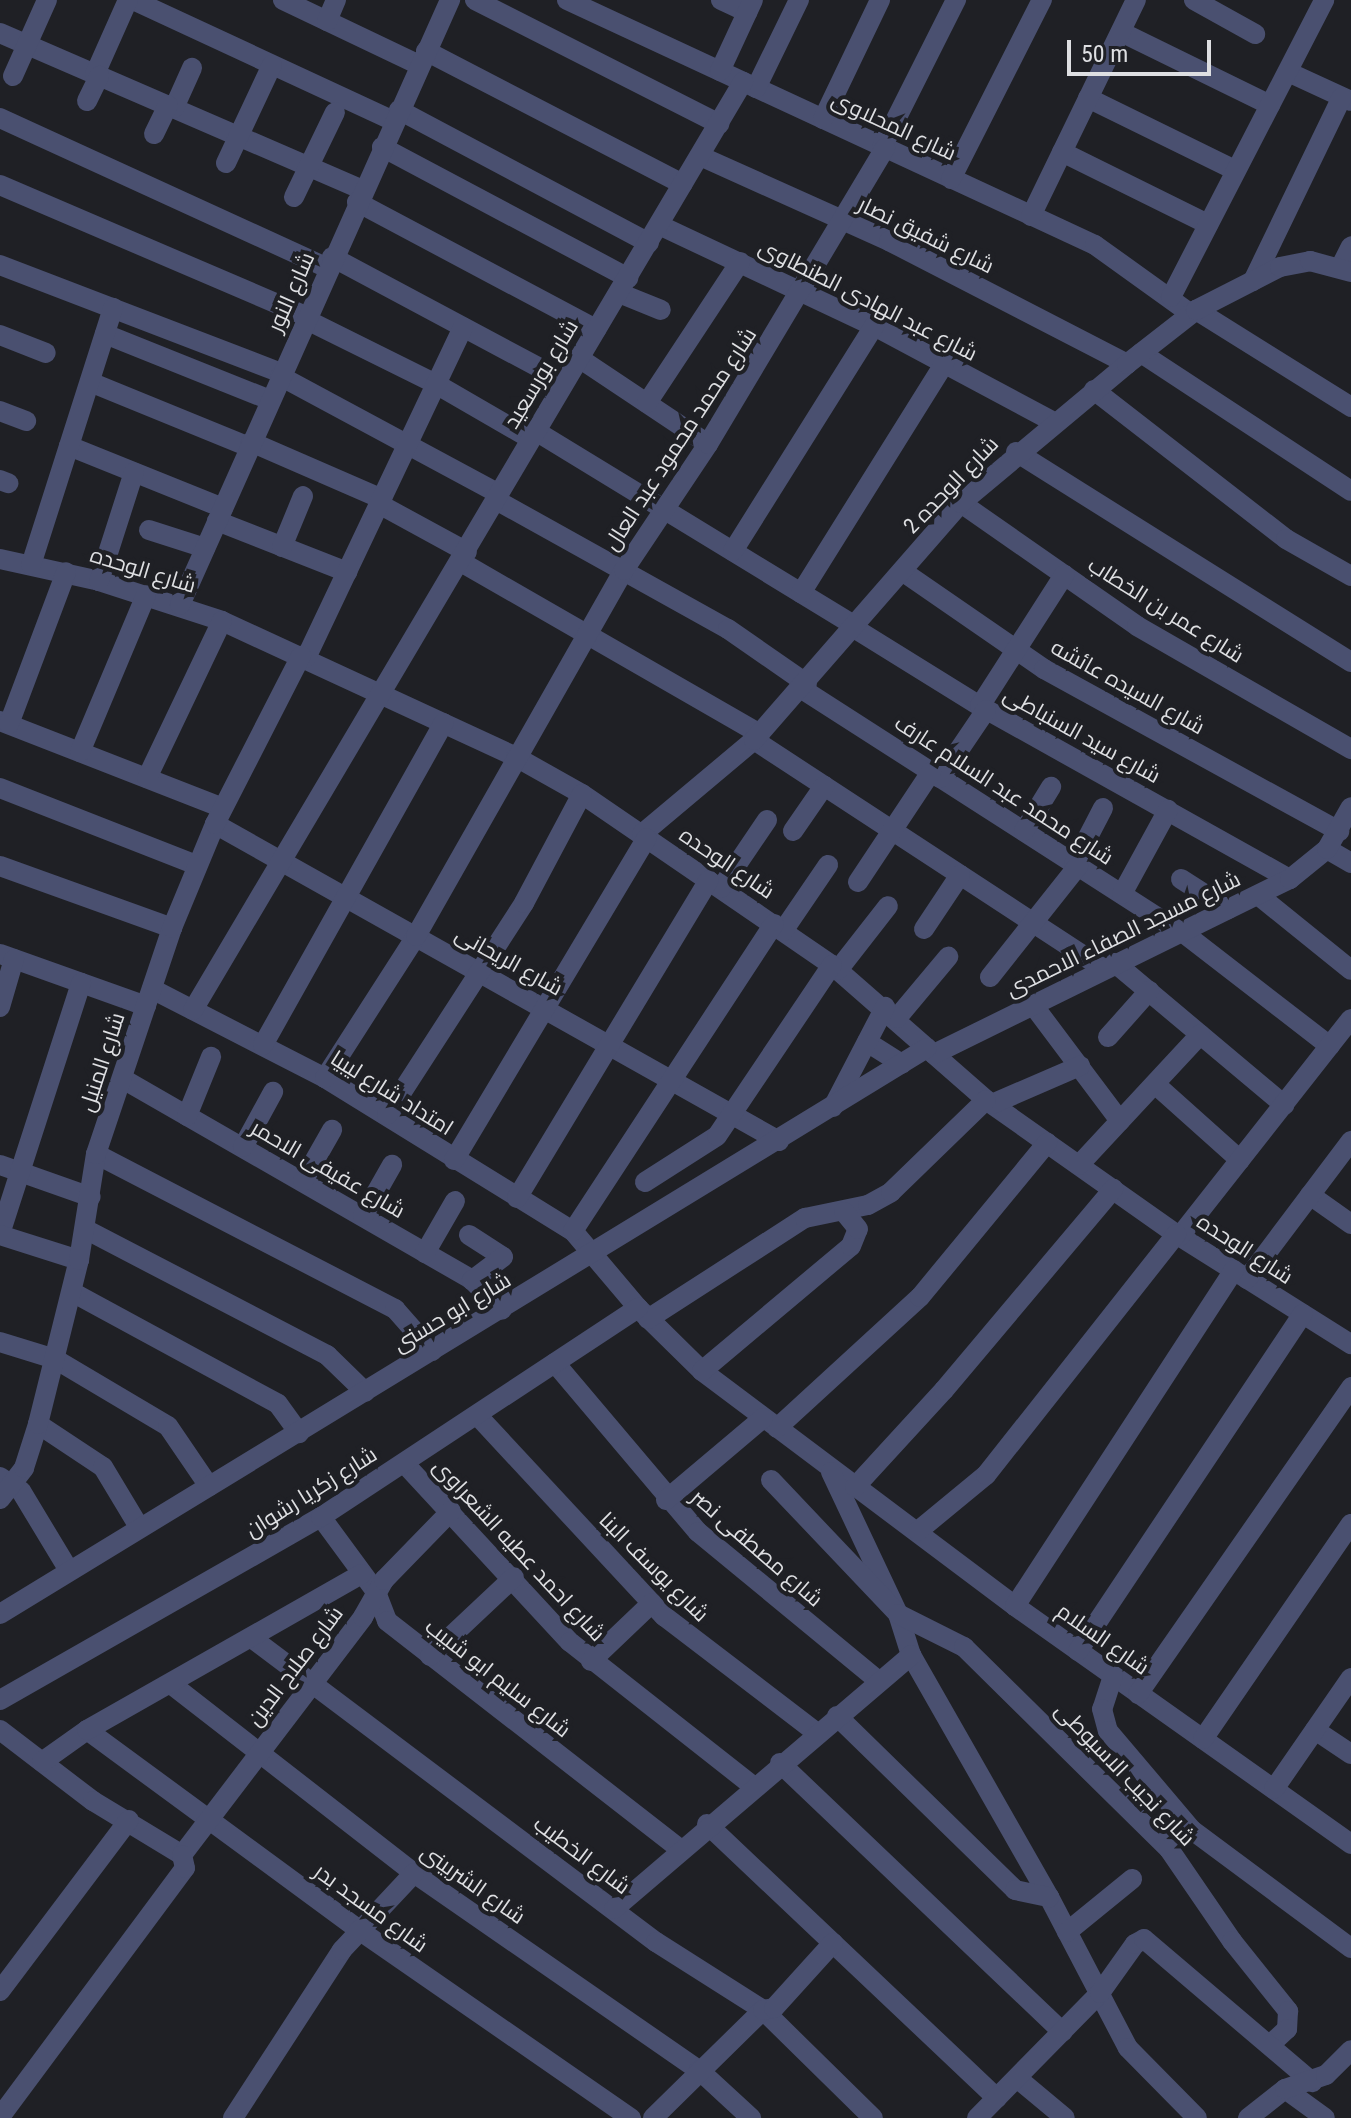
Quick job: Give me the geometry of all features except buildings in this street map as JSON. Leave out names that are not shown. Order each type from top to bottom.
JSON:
[{"type":"street","points":[[13,76],[47,0]]},
{"type":"street","points":[[87,101],[130,0]]},
{"type":"street","name":"شارع عبد الهادى الطنطاوى","points":[[130,0],[272,65],[396,116],[654,234],[740,262],[874,326],[1054,422]]},
{"type":"street","points":[[283,0],[327,21],[423,58],[683,184]]},
{"type":"street","points":[[327,21],[336,0]]},
{"type":"street","name":"شارع النور","points":[[180,605],[329,263],[450,0]]},
{"type":"street","points":[[475,0],[719,124]]},
{"type":"street","name":"شارع المحلاوى","points":[[567,0],[1118,257],[1194,312],[1351,407]]},
{"type":"street","points":[[720,71],[750,6],[721,0]]},
{"type":"street","name":"شارع بورسعيد","points":[[193,1010],[384,694],[532,434],[719,124],[750,85],[799,0]]},
{"type":"street","points":[[823,119],[880,0]]},
{"type":"street","name":"شارع محمد محمود عبد العال","points":[[325,1078],[416,936],[624,570],[708,444],[845,221],[956,0]]},
{"type":"street","points":[[951,179],[1042,0]]},
{"type":"street","points":[[1031,216],[1136,0]]},
{"type":"street","points":[[1194,0],[1255,34]]},
{"type":"street","points":[[1171,297],[1324,0]]},
{"type":"street","points":[[1121,32],[1270,105]]},
{"type":"street","points":[[0,33],[309,167],[596,329]]},
{"type":"street","points":[[226,163],[272,65]]},
{"type":"street","points":[[154,134],[192,68]]},
{"type":"street","points":[[1253,281],[1347,99],[1288,72]]},
{"type":"street","points":[[1088,98],[1235,170]]},
{"type":"street","points":[[294,197],[335,112]]},
{"type":"street","points":[[0,118],[329,263],[463,327],[564,381]]},
{"type":"street","points":[[382,147],[661,310]]},
{"type":"street","points":[[1062,152],[1208,224]]},
{"type":"street","name":"شارع شفيق نصار","points":[[700,156],[1134,358],[1351,491]]},
{"type":"street","name":"شارع سيد السنباطى","points":[[0,185],[306,318],[532,434],[733,551],[983,708],[1290,879]]},
{"type":"street","points":[[1346,269],[1351,246]]},
{"type":"street","name":"شارع الوحده 2","points":[[454,1160],[644,836],[757,737],[805,686],[961,503],[1016,452],[1194,312],[1280,267],[1310,261],[1346,269]]},
{"type":"street","points":[[647,403],[740,262]]},
{"type":"street","points":[[0,265],[281,375]]},
{"type":"street","points":[[31,565],[113,308]]},
{"type":"street","points":[[733,551],[874,326]]},
{"type":"street","name":"شارع المنيل","points":[[0,1499],[38,1424],[79,1260],[96,1154],[196,865],[347,572],[463,327]]},
{"type":"street","points":[[105,334],[270,400]]},
{"type":"street","points":[[0,335],[46,353]]},
{"type":"street","points":[[579,358],[708,444]]},
{"type":"street","points":[[801,593],[944,364]]},
{"type":"street","name":"شارع محمد عبد السلام عارف","points":[[281,375],[728,629],[805,686],[936,775],[1181,932],[1330,1046]]},
{"type":"street","points":[[90,382],[250,444],[380,501],[588,635],[757,737],[824,786],[1033,923],[1149,991],[1284,1105]]},
{"type":"street","points":[[1094,390],[1286,539],[1351,576]]},
{"type":"street","points":[[0,411],[26,421]]},
{"type":"street","points":[[69,446],[134,472],[282,547],[347,572]]},
{"type":"street","points":[[1016,452],[1351,662]]},
{"type":"street","points":[[99,581],[134,472]]},
{"type":"street","points":[[282,547],[303,496]]},
{"type":"street","name":"شارع عمر بن الخطاب","points":[[961,503],[1137,626],[1351,749]]},
{"type":"street","points":[[149,530],[205,548]]},
{"type":"street","name":"شارع الوحده","points":[[0,559],[99,581],[222,621],[516,757],[582,794],[835,968],[891,1012],[989,1102],[1178,1235],[1345,1341]]},
{"type":"street","name":"شارع السيده عائشه","points":[[902,571],[1016,650],[1339,831]]},
{"type":"street","points":[[5,722],[66,572]]},
{"type":"street","points":[[858,882],[983,708],[1064,575]]},
{"type":"street","points":[[80,752],[146,595]]},
{"type":"street","points":[[147,778],[222,621]]},
{"type":"street","name":"شارع الريحانى","points":[[5,722],[147,778],[219,816],[283,862],[779,1141]]},
{"type":"street","points":[[263,1045],[444,723]]},
{"type":"street","points":[[793,831],[824,786]]},
{"type":"street","points":[[1024,831],[1051,787]]},
{"type":"street","points":[[0,788],[196,865]]},
{"type":"street","points":[[387,1115],[524,903],[582,794]]},
{"type":"street","name":"شارع مسجد الصفاء الاحمدى","points":[[931,1051],[1033,1005],[1290,879],[1327,849],[1351,807]]},
{"type":"street","points":[[990,977],[1076,865],[1103,808]]},
{"type":"street","points":[[1122,894],[1168,810]]},
{"type":"street","points":[[517,1198],[610,1044],[715,884],[767,820]]},
{"type":"street","points":[[1327,849],[1351,863]]},
{"type":"street","points":[[573,1231],[672,1079],[778,928],[828,865]]},
{"type":"street","points":[[0,866],[172,928]]},
{"type":"street","points":[[924,929],[960,875]]},
{"type":"street","points":[[1181,879],[1228,909]]},
{"type":"street","points":[[1258,895],[1351,970]]},
{"type":"street","points":[[645,1182],[700,1150],[733,1113],[835,968],[888,906]]},
{"type":"street","points":[[0,1007],[7,957]]},
{"type":"street","name":"امتداد شارع ليبيا","points":[[7,957],[81,983],[193,1010],[263,1045],[387,1115],[454,1160],[573,1231],[591,1257]]},
{"type":"street","points":[[833,1107],[867,1042],[891,1012],[948,957]]},
{"type":"street","points":[[79,1260],[0,1235],[10,1168],[81,983]]},
{"type":"street","points":[[1108,1037],[1149,991]]},
{"type":"street","points":[[1033,1005],[1120,1121]]},
{"type":"street","points":[[918,1531],[986,1475],[1351,1019]]},
{"type":"street","points":[[1079,1165],[1200,1035]]},
{"type":"street","points":[[867,1042],[902,1064]]},
{"type":"street","name":"شارع ابو حسنى","points":[[0,1614],[68,1569],[591,1257],[902,1064],[931,1051]]},
{"type":"street","points":[[187,1116],[211,1057]]},
{"type":"street","points":[[989,1102],[1080,1066]]},
{"type":"street","name":"شارع عفيفى الاحمر","points":[[123,1079],[472,1280],[502,1310]]},
{"type":"street","points":[[1155,1084],[1240,1160]]},
{"type":"street","points":[[243,1147],[273,1092]]},
{"type":"street","name":"شارع زكريا رشوان","points":[[0,1700],[321,1517],[555,1363],[805,1218],[844,1212],[891,1192],[989,1102]]},
{"type":"street","points":[[303,1181],[332,1130]]},
{"type":"street","points":[[1015,1606],[1240,1275],[1310,1195],[1351,1141]]},
{"type":"street","points":[[666,1500],[770,1423],[920,1297],[1047,1143]]},
{"type":"street","points":[[96,1154],[395,1309],[432,1351]]},
{"type":"street","points":[[363,1216],[392,1165]]},
{"type":"street","points":[[10,1168],[91,1197]]},
{"type":"street","points":[[855,1487],[973,1357],[1113,1189]]},
{"type":"street","points":[[1310,1195],[1351,1224]]},
{"type":"street","points":[[425,1253],[455,1201]]},
{"type":"street","points":[[702,1371],[851,1246],[858,1229],[844,1212]]},
{"type":"street","points":[[85,1229],[327,1355],[365,1392]]},
{"type":"street","points":[[469,1235],[503,1257],[472,1280]]},
{"type":"street","name":"شارع السلام","points":[[591,1257],[702,1371],[1015,1606],[1351,1844]]},
{"type":"street","points":[[72,1292],[278,1404],[299,1433]]},
{"type":"street","points":[[1078,1651],[1303,1314]]},
{"type":"street","points":[[1345,1341],[1351,1318]]},
{"type":"street","points":[[0,1342],[55,1359],[168,1426],[209,1486]]},
{"type":"street","name":"شارع مصطفى نصر","points":[[555,1363],[666,1500],[879,1681]]},
{"type":"street","points":[[1138,1694],[1351,1387]]},
{"type":"street","name":"شارع يوسف البنا","points":[[477,1415],[652,1603],[712,1656],[817,1733]]},
{"type":"street","points":[[38,1424],[103,1467],[139,1527]]},
{"type":"street","name":"شارع احمد عطيه الشعراوى","points":[[404,1463],[591,1661],[753,1786]]},
{"type":"street","name":"شارع السلام","points":[[829,1468],[898,1614],[911,1655],[1049,1897],[1134,2057],[1197,2118]]},
{"type":"street","points":[[8,1480],[68,1569]]},
{"type":"street","points":[[771,1480],[898,1614]]},
{"type":"street","name":"شارع صلاح الدين","points":[[0,2117],[185,1868],[182,1855],[313,1683],[376,1592],[451,1511]]},
{"type":"street","name":"شارع سليم ابو شبيب","points":[[321,1517],[376,1592],[387,1621],[680,1849]]},
{"type":"street","points":[[1203,1739],[1351,1524]]},
{"type":"street","points":[[42,1762],[87,1730],[253,1639],[362,1574]]},
{"type":"street","points":[[430,1656],[514,1577]]},
{"type":"street","points":[[591,1661],[652,1603]]},
{"type":"street","name":"شارع نجيب الاسيوطى","points":[[898,1614],[964,1647],[1169,1849],[1232,1941],[1288,2011],[1287,2029],[1271,2044]]},
{"type":"street","name":"شارع الخطيب","points":[[253,1639],[656,1942],[763,2010],[873,2118]]},
{"type":"street","points":[[614,1909],[707,1824],[911,1655]]},
{"type":"street","points":[[1113,1676],[1102,1709],[1108,1731],[1192,1830],[1351,1948]]},
{"type":"street","points":[[1274,1789],[1351,1678]]},
{"type":"street","name":"شارع الشربينى","points":[[171,1684],[414,1873],[699,2070],[751,2118]]},
{"type":"street","points":[[837,1716],[1015,1890],[1049,1897]]},
{"type":"street","points":[[0,1730],[42,1762],[182,1855]]},
{"type":"street","name":"شارع مسجد بدر","points":[[87,1730],[359,1930],[631,2118]]},
{"type":"street","points":[[1315,1730],[1351,1754]]},
{"type":"street","points":[[780,1763],[1062,2032]]},
{"type":"street","points":[[0,1991],[129,1820]]},
{"type":"street","points":[[707,1824],[997,2098]]},
{"type":"street","points":[[1169,1849],[1192,1830]]},
{"type":"street","points":[[233,2118],[359,1930],[414,1873]]},
{"type":"street","points":[[1067,1932],[1132,1879]]},
{"type":"street","points":[[977,2118],[1100,1993],[1135,1944],[1144,1939],[1312,2082]]},
{"type":"street","points":[[653,2118],[763,2010],[774,2008],[833,1943]]},
{"type":"street","points":[[1248,2118],[1285,2089],[1312,2082],[1351,2050]]},
{"type":"street","points":[[1017,2078],[1065,2118]]},
{"type":"street","points":[[1285,2089],[1325,2118]]}]
